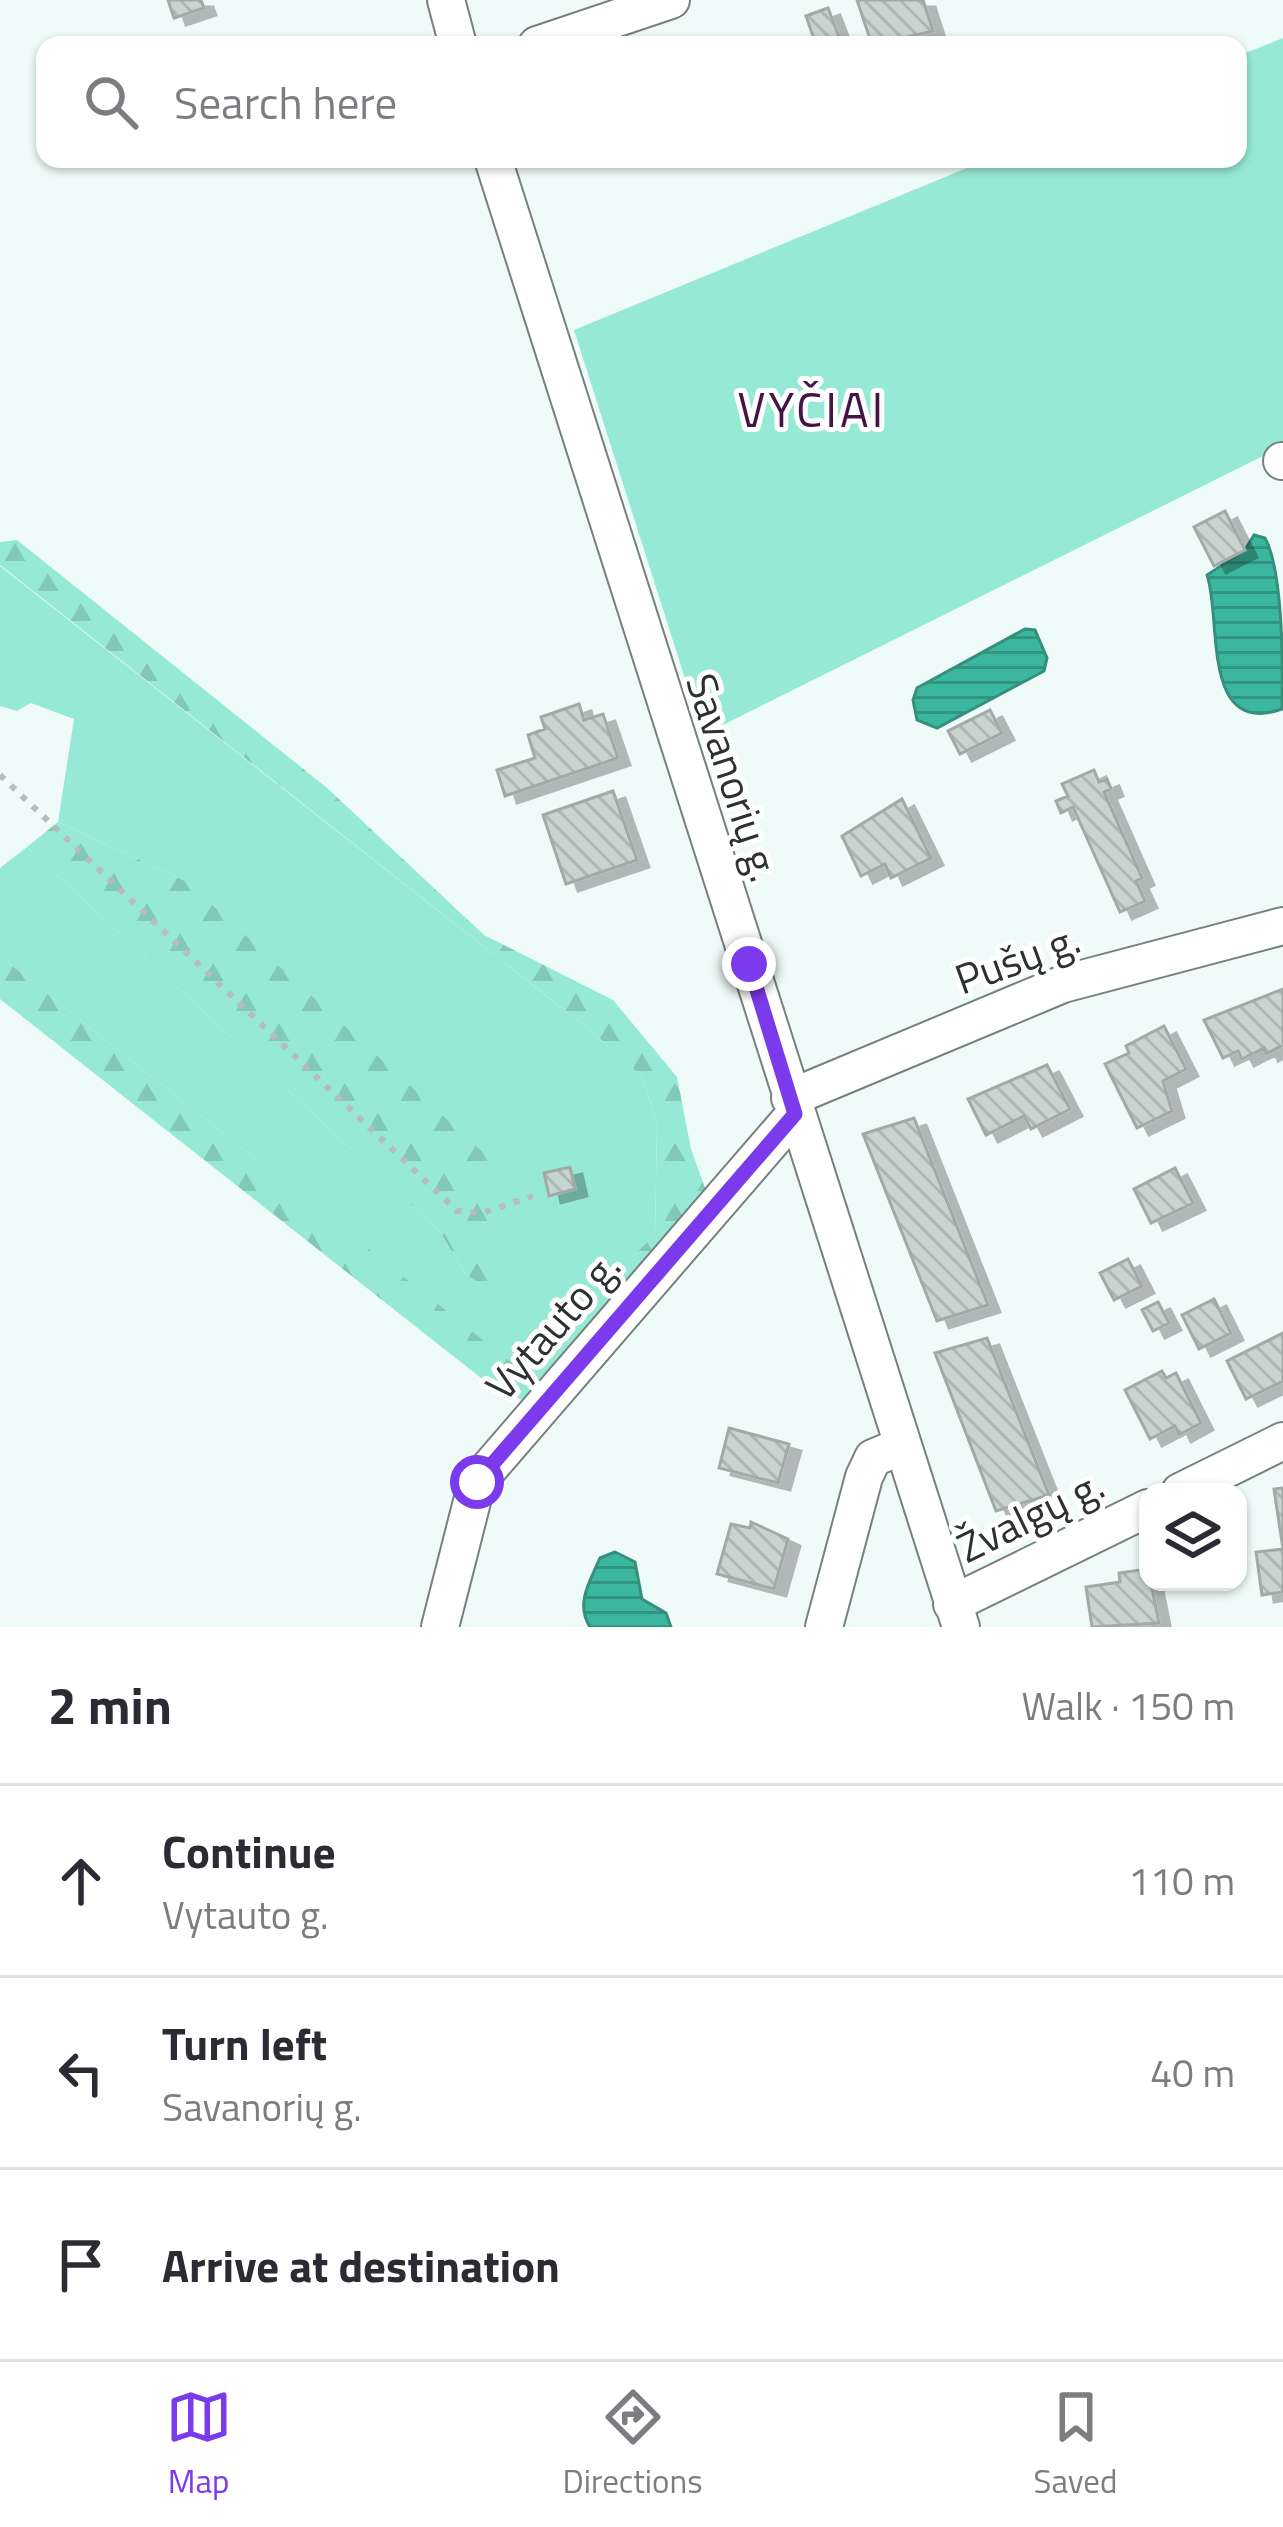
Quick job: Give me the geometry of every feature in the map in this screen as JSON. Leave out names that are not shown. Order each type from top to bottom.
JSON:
[{"type":"street","points":[[446,0],[456,36]]},
{"type":"street","points":[[564,36],[670,0]]},
{"type":"street","name":"Savanorių g.","points":[[496,168],[956,1616]]},
{"type":"street","name":"Pušų g.","points":[[793,1106],[1063,984],[1283,926]]},
{"type":"street","name":"Vytauto g.","points":[[440,1627],[477,1482],[793,1106]]},
{"type":"street","points":[[1198,1483],[1283,1441]]},
{"type":"street","points":[[824,1627],[864,1477],[873,1458],[902,1446]]},
{"type":"street","name":"Žvalgų g.","points":[[956,1616],[1139,1513]]},
{"type":"path","points":[[0,775],[457,1211],[482,1213],[533,1196]]},
{"type":"green space","points":[[1283,38],[1283,446],[703,735],[574,330],[967,168],[1247,168],[1247,52]]},
{"type":"green space","points":[[17,540],[326,787],[484,935],[613,1000],[677,1077],[691,1149],[709,1199],[530,1403],[495,1389],[0,999],[0,956],[516,1366],[655,1235],[657,1123],[642,1077],[596,1035],[0,565],[0,542]]},
{"type":"green space","points":[[0,566],[596,1035],[642,1077],[657,1123],[655,1235],[517,1367],[0,956],[0,868],[27,847],[440,1232],[466,1275],[482,1283],[187,882],[58,822],[74,719],[31,703],[17,711],[0,706]]},
{"type":"green space","points":[[58,822],[187,882],[500,1168],[500,1276],[482,1284],[466,1275],[440,1232],[27,847]]},
{"type":"shaded area","points":[[1254,535],[1265,538],[1275,572],[1282,668],[1282,709],[1256,713],[1238,706],[1226,690],[1207,575],[1245,550]]},
{"type":"shaded area","points":[[1025,629],[1035,630],[1047,658],[1044,671],[937,728],[917,720],[913,700],[917,688]]},
{"type":"shaded area","points":[[615,1552],[635,1562],[642,1599],[666,1613],[671,1627],[590,1627],[584,1610],[588,1584],[600,1558]]},
{"type":"building","points":[[168,0],[201,0],[204,8],[174,18]]},
{"type":"building","points":[[857,0],[923,0],[933,31],[869,36]]},
{"type":"building","points":[[828,8],[839,36],[813,36],[806,16]]},
{"type":"building","points":[[1225,511],[1245,550],[1214,566],[1194,527]]},
{"type":"building","points":[[579,704],[584,720],[603,714],[618,758],[505,796],[497,770],[535,758],[528,735],[545,729],[541,717]]},
{"type":"building","points":[[990,710],[1002,733],[960,754],[948,731]]},
{"type":"building","points":[[1094,770],[1099,782],[1107,779],[1111,789],[1104,792],[1142,878],[1136,881],[1145,901],[1120,912],[1073,807],[1061,813],[1056,801],[1068,796],[1062,784]]},
{"type":"building","points":[[613,791],[637,860],[566,884],[543,815]]},
{"type":"building","points":[[902,799],[931,858],[891,878],[885,864],[861,876],[842,836]]},
{"type":"building","points":[[1283,989],[1283,1045],[1266,1054],[1264,1048],[1242,1059],[1238,1051],[1223,1058],[1204,1020]]},
{"type":"building","points":[[1164,1026],[1186,1069],[1163,1081],[1172,1111],[1137,1128],[1105,1064],[1129,1053],[1126,1046]]},
{"type":"building","points":[[1047,1065],[1070,1109],[1031,1129],[1024,1116],[986,1135],[968,1099]]},
{"type":"building","points":[[914,1118],[988,1305],[937,1321],[863,1134]]},
{"type":"building","points":[[570,1167],[575,1189],[549,1196],[544,1173]]},
{"type":"building","points":[[1175,1168],[1193,1203],[1151,1223],[1134,1189]]},
{"type":"building","points":[[1128,1259],[1142,1286],[1114,1300],[1100,1273]]},
{"type":"building","points":[[1214,1299],[1231,1333],[1199,1349],[1182,1315]]},
{"type":"building","points":[[1158,1302],[1169,1323],[1153,1331],[1142,1310]]},
{"type":"building","points":[[1283,1333],[1283,1381],[1246,1399],[1227,1361]]},
{"type":"building","points":[[987,1338],[1049,1495],[996,1511],[935,1353]]},
{"type":"building","points":[[1162,1371],[1166,1378],[1176,1373],[1201,1423],[1179,1435],[1175,1426],[1150,1439],[1125,1390]]},
{"type":"building","points":[[729,1428],[789,1444],[778,1483],[719,1468]]},
{"type":"building","points":[[1283,1488],[1283,1549],[1274,1489]]},
{"type":"building","points":[[751,1522],[788,1539],[774,1589],[717,1574],[731,1524],[750,1528]]},
{"type":"building","points":[[1283,1549],[1283,1592],[1262,1595],[1256,1552]]},
{"type":"building","points":[[1139,1570],[1139,1591],[1152,1591],[1159,1623],[1092,1627],[1086,1587],[1120,1582],[1119,1573]]},
{"type":"district","name":"VYČIAI","points":[[812,409]]},
{"type":"route","points":[[477,1482],[795,1114],[749,964]]}]
